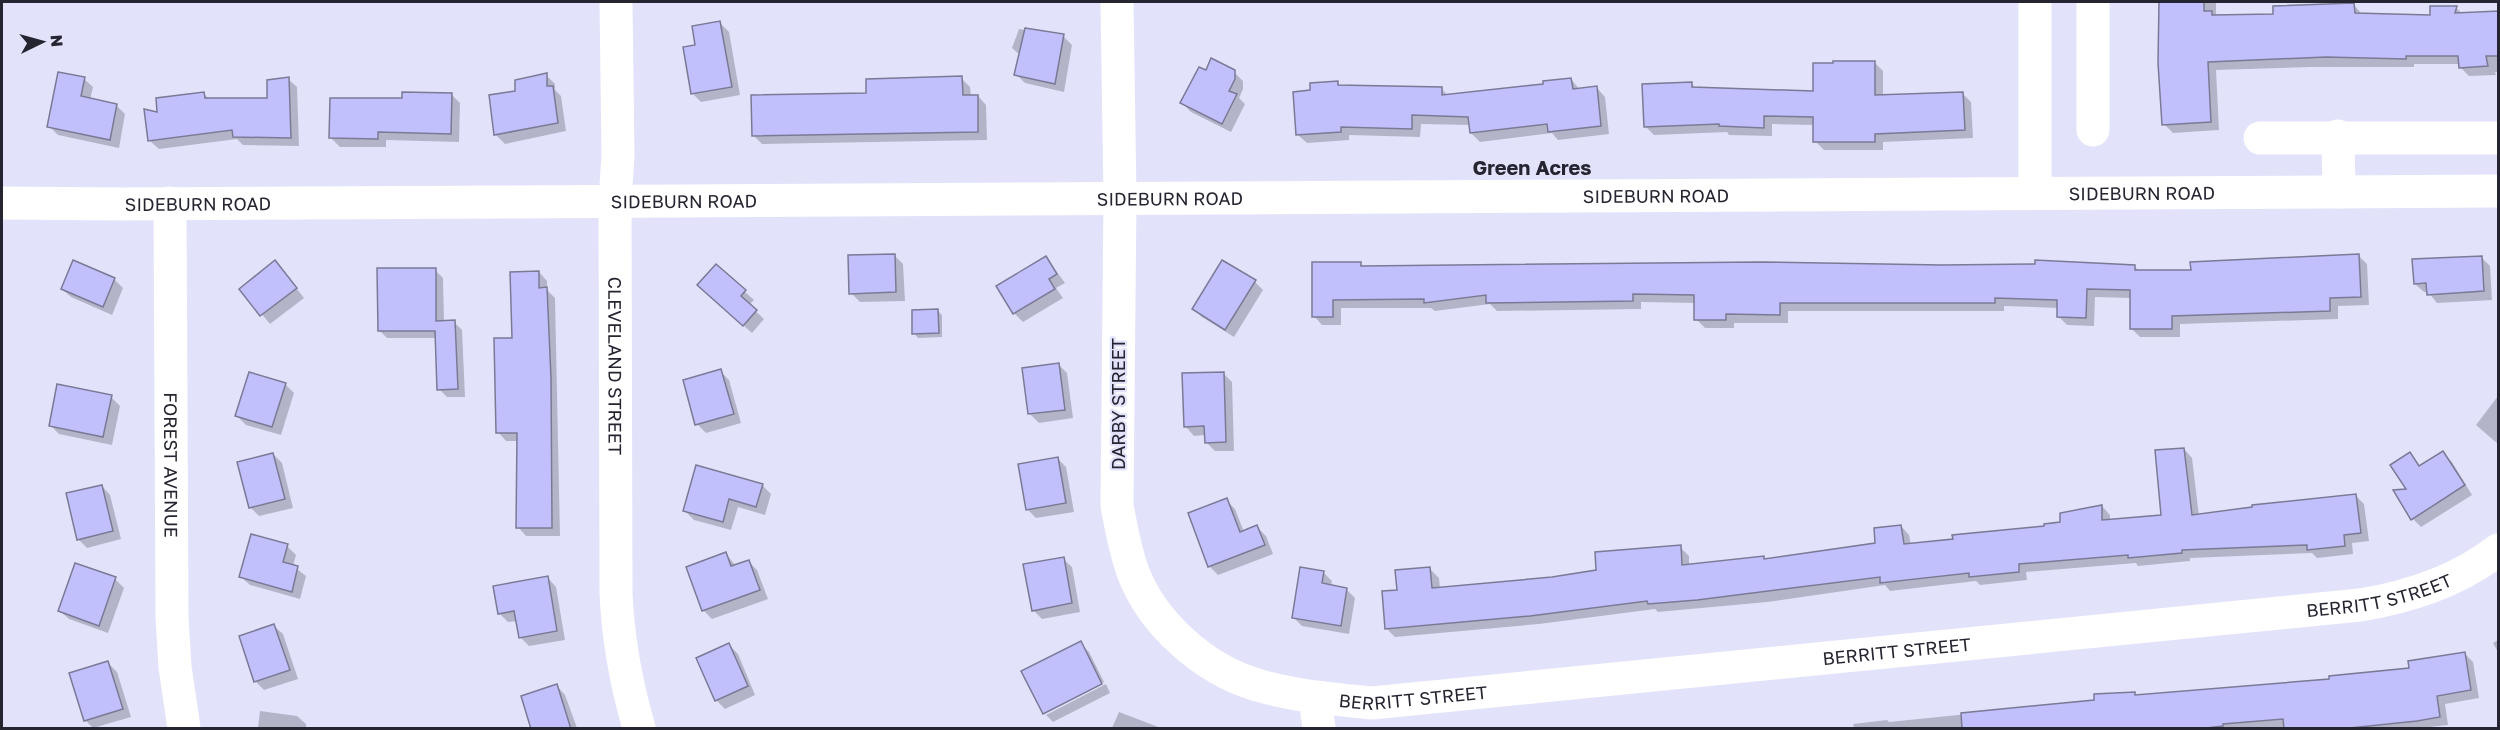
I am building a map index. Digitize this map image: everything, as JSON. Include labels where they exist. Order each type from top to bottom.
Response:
[{"type":"street","name":"CLEVELAND STREET","points":[[616,2],[618,156],[615,200],[616,593],[618,632],[624,673],[639,729]]},
{"type":"street","name":"DARBY STREET","points":[[1117,2],[1119,198],[1117,505],[1122,538],[1134,574],[1144,594],[1162,620],[1183,641],[1206,660],[1317,713]]},
{"type":"street","points":[[2035,2],[2035,194]]},
{"type":"street","points":[[2093,2],[2093,130]]},
{"type":"street","points":[[2260,138],[2338,136],[2499,138]]},
{"type":"street","points":[[2338,136],[2339,192]]},
{"type":"street","name":"SIDEBURN ROAD","points":[[2,203],[2499,191]]},
{"type":"street","name":"FOREST AVENUE","points":[[170,203],[172,617],[184,729]]},
{"type":"street","name":"BERRITT STREET","points":[[1317,713],[1372,703],[2360,605],[2426,590],[2453,579],[2499,550]]},
{"type":"building","points":[[2159,2],[2204,2],[2204,11],[2212,11],[2212,15],[2273,14],[2273,6],[2354,3],[2355,13],[2430,15],[2430,6],[2457,6],[2455,13],[2499,11],[2499,56],[2486,56],[2488,66],[2459,68],[2458,56],[2406,56],[2406,59],[2326,57],[2208,62],[2211,122],[2162,125],[2158,63]]},
{"type":"building","points":[[720,21],[732,87],[691,94],[683,47],[695,45],[692,26]]},
{"type":"building","points":[[1025,28],[1064,34],[1055,84],[1014,75]]},
{"type":"building","points":[[1211,58],[1235,70],[1235,79],[1229,91],[1237,94],[1222,124],[1180,103],[1199,67],[1206,70]]},
{"type":"building","points":[[1833,61],[1875,61],[1875,95],[1963,92],[1965,130],[1875,134],[1875,142],[1813,142],[1813,117],[1764,116],[1764,128],[1719,126],[1719,124],[1644,127],[1642,84],[1692,82],[1692,87],[1813,91],[1813,63],[1833,63]]},
{"type":"building","points":[[58,72],[85,77],[81,96],[117,104],[110,140],[47,127]]},
{"type":"building","points":[[547,73],[547,86],[553,86],[558,123],[494,135],[489,95],[515,91],[515,80]]},
{"type":"building","points":[[962,76],[963,95],[978,95],[978,132],[752,136],[751,95],[866,93],[866,79]]},
{"type":"building","points":[[289,77],[291,138],[233,137],[232,130],[148,141],[144,109],[157,112],[156,98],[204,92],[205,98],[267,98],[267,80]]},
{"type":"building","points":[[1571,78],[1573,89],[1597,86],[1601,126],[1548,132],[1547,124],[1470,133],[1468,117],[1412,115],[1412,129],[1341,127],[1341,132],[1296,135],[1293,92],[1310,90],[1310,83],[1338,81],[1338,85],[1442,87],[1442,95],[1543,84],[1543,81]]},
{"type":"building","points":[[402,92],[452,93],[451,134],[378,132],[378,139],[329,138],[330,98],[402,98]]},
{"type":"building","points":[[895,254],[896,292],[849,294],[848,255]]},
{"type":"building","points":[[2359,254],[2361,297],[2330,298],[2330,311],[2172,316],[2172,329],[2130,329],[2130,290],[2087,289],[2086,318],[2057,317],[2057,300],[1995,298],[1995,303],[1780,303],[1780,315],[1726,314],[1726,320],[1694,320],[1694,295],[1633,294],[1633,301],[1486,303],[1486,295],[1424,303],[1424,299],[1333,300],[1333,317],[1312,317],[1312,262],[1361,262],[1361,266],[1761,262],[1942,265],[2035,264],[2035,260],[2135,265],[2135,270],[2191,270],[2190,262]]},
{"type":"building","points":[[1046,256],[1057,274],[1049,279],[1055,289],[1013,314],[996,286]]},
{"type":"building","points":[[2482,256],[2484,291],[2427,295],[2426,283],[2414,284],[2412,259]]},
{"type":"building","points":[[73,260],[115,278],[103,307],[61,289]]},
{"type":"building","points":[[275,260],[297,288],[260,316],[239,289]]},
{"type":"building","points":[[1222,260],[1256,280],[1225,330],[1192,309]]},
{"type":"building","points":[[716,264],[746,290],[741,296],[757,310],[743,326],[697,285]]},
{"type":"building","points":[[377,268],[436,268],[436,321],[455,320],[458,389],[437,390],[435,331],[378,331]]},
{"type":"building","points":[[539,271],[539,288],[547,287],[551,378],[552,528],[516,528],[517,433],[496,433],[494,338],[512,338],[510,272]]},
{"type":"building","points":[[938,309],[939,333],[912,334],[912,310]]},
{"type":"building","points":[[1059,363],[1065,410],[1028,414],[1022,368]]},
{"type":"building","points":[[721,369],[734,414],[695,425],[683,380]]},
{"type":"building","points":[[249,372],[286,383],[272,427],[235,416]]},
{"type":"building","points":[[1224,372],[1226,442],[1205,443],[1204,426],[1184,427],[1182,373]]},
{"type":"building","points":[[57,384],[112,395],[103,437],[49,426]]},
{"type":"building","points":[[2184,448],[2192,515],[2252,507],[2252,505],[2356,494],[2361,533],[2344,535],[2345,546],[2307,550],[2307,545],[2182,550],[2182,553],[2128,558],[2128,555],[2019,564],[2019,572],[1969,577],[1969,573],[1880,583],[1880,577],[1697,600],[1648,604],[1647,601],[1530,616],[1385,629],[1382,591],[1397,590],[1395,570],[1430,567],[1432,588],[1552,577],[1596,570],[1595,552],[1681,545],[1682,565],[1764,556],[1764,559],[1875,543],[1874,528],[1901,525],[1904,544],[1953,539],[1952,535],[2044,526],[2044,524],[2060,522],[2060,513],[2102,505],[2102,520],[2161,515],[2155,450]]},
{"type":"building","points":[[2443,451],[2465,485],[2411,520],[2393,490],[2406,489],[2390,465],[2410,452],[2419,466]]},
{"type":"building","points":[[273,453],[285,499],[249,508],[237,462]]},
{"type":"building","points":[[1058,457],[1066,503],[1026,510],[1018,464]]},
{"type":"building","points":[[696,465],[763,484],[756,507],[729,499],[723,522],[683,511]]},
{"type":"building","points":[[102,485],[113,531],[77,540],[66,493]]},
{"type":"building","points":[[1227,498],[1240,532],[1257,525],[1265,545],[1208,567],[1188,513]]},
{"type":"building","points":[[251,534],[288,544],[283,562],[298,566],[292,592],[239,577]]},
{"type":"building","points":[[726,552],[731,566],[749,560],[760,590],[702,611],[686,567]]},
{"type":"building","points":[[1064,557],[1072,603],[1032,611],[1023,564]]},
{"type":"building","points":[[75,563],[116,577],[99,626],[58,611]]},
{"type":"building","points":[[1300,567],[1324,571],[1322,583],[1347,588],[1341,626],[1292,618]]},
{"type":"building","points":[[548,576],[557,631],[519,638],[514,611],[498,614],[493,586]]},
{"type":"building","points":[[274,624],[290,670],[254,682],[239,636]]},
{"type":"building","points":[[1081,641],[1102,684],[1043,714],[1021,671]]},
{"type":"building","points":[[729,643],[748,686],[715,701],[696,658]]},
{"type":"building","points":[[2465,652],[2471,690],[2437,696],[2440,717],[2417,721],[2340,729],[2284,729],[2283,719],[2223,724],[2223,726],[2198,729],[1962,729],[1961,713],[2094,700],[2094,694],[2135,692],[2135,695],[2329,679],[2329,676],[2409,668],[2408,661]]},
{"type":"building","points":[[108,661],[123,709],[84,721],[69,673]]},
{"type":"building","points":[[557,684],[571,729],[531,729],[521,696]]},
{"type":"district","name":"Green Acres","points":[[1532,167]]}]
